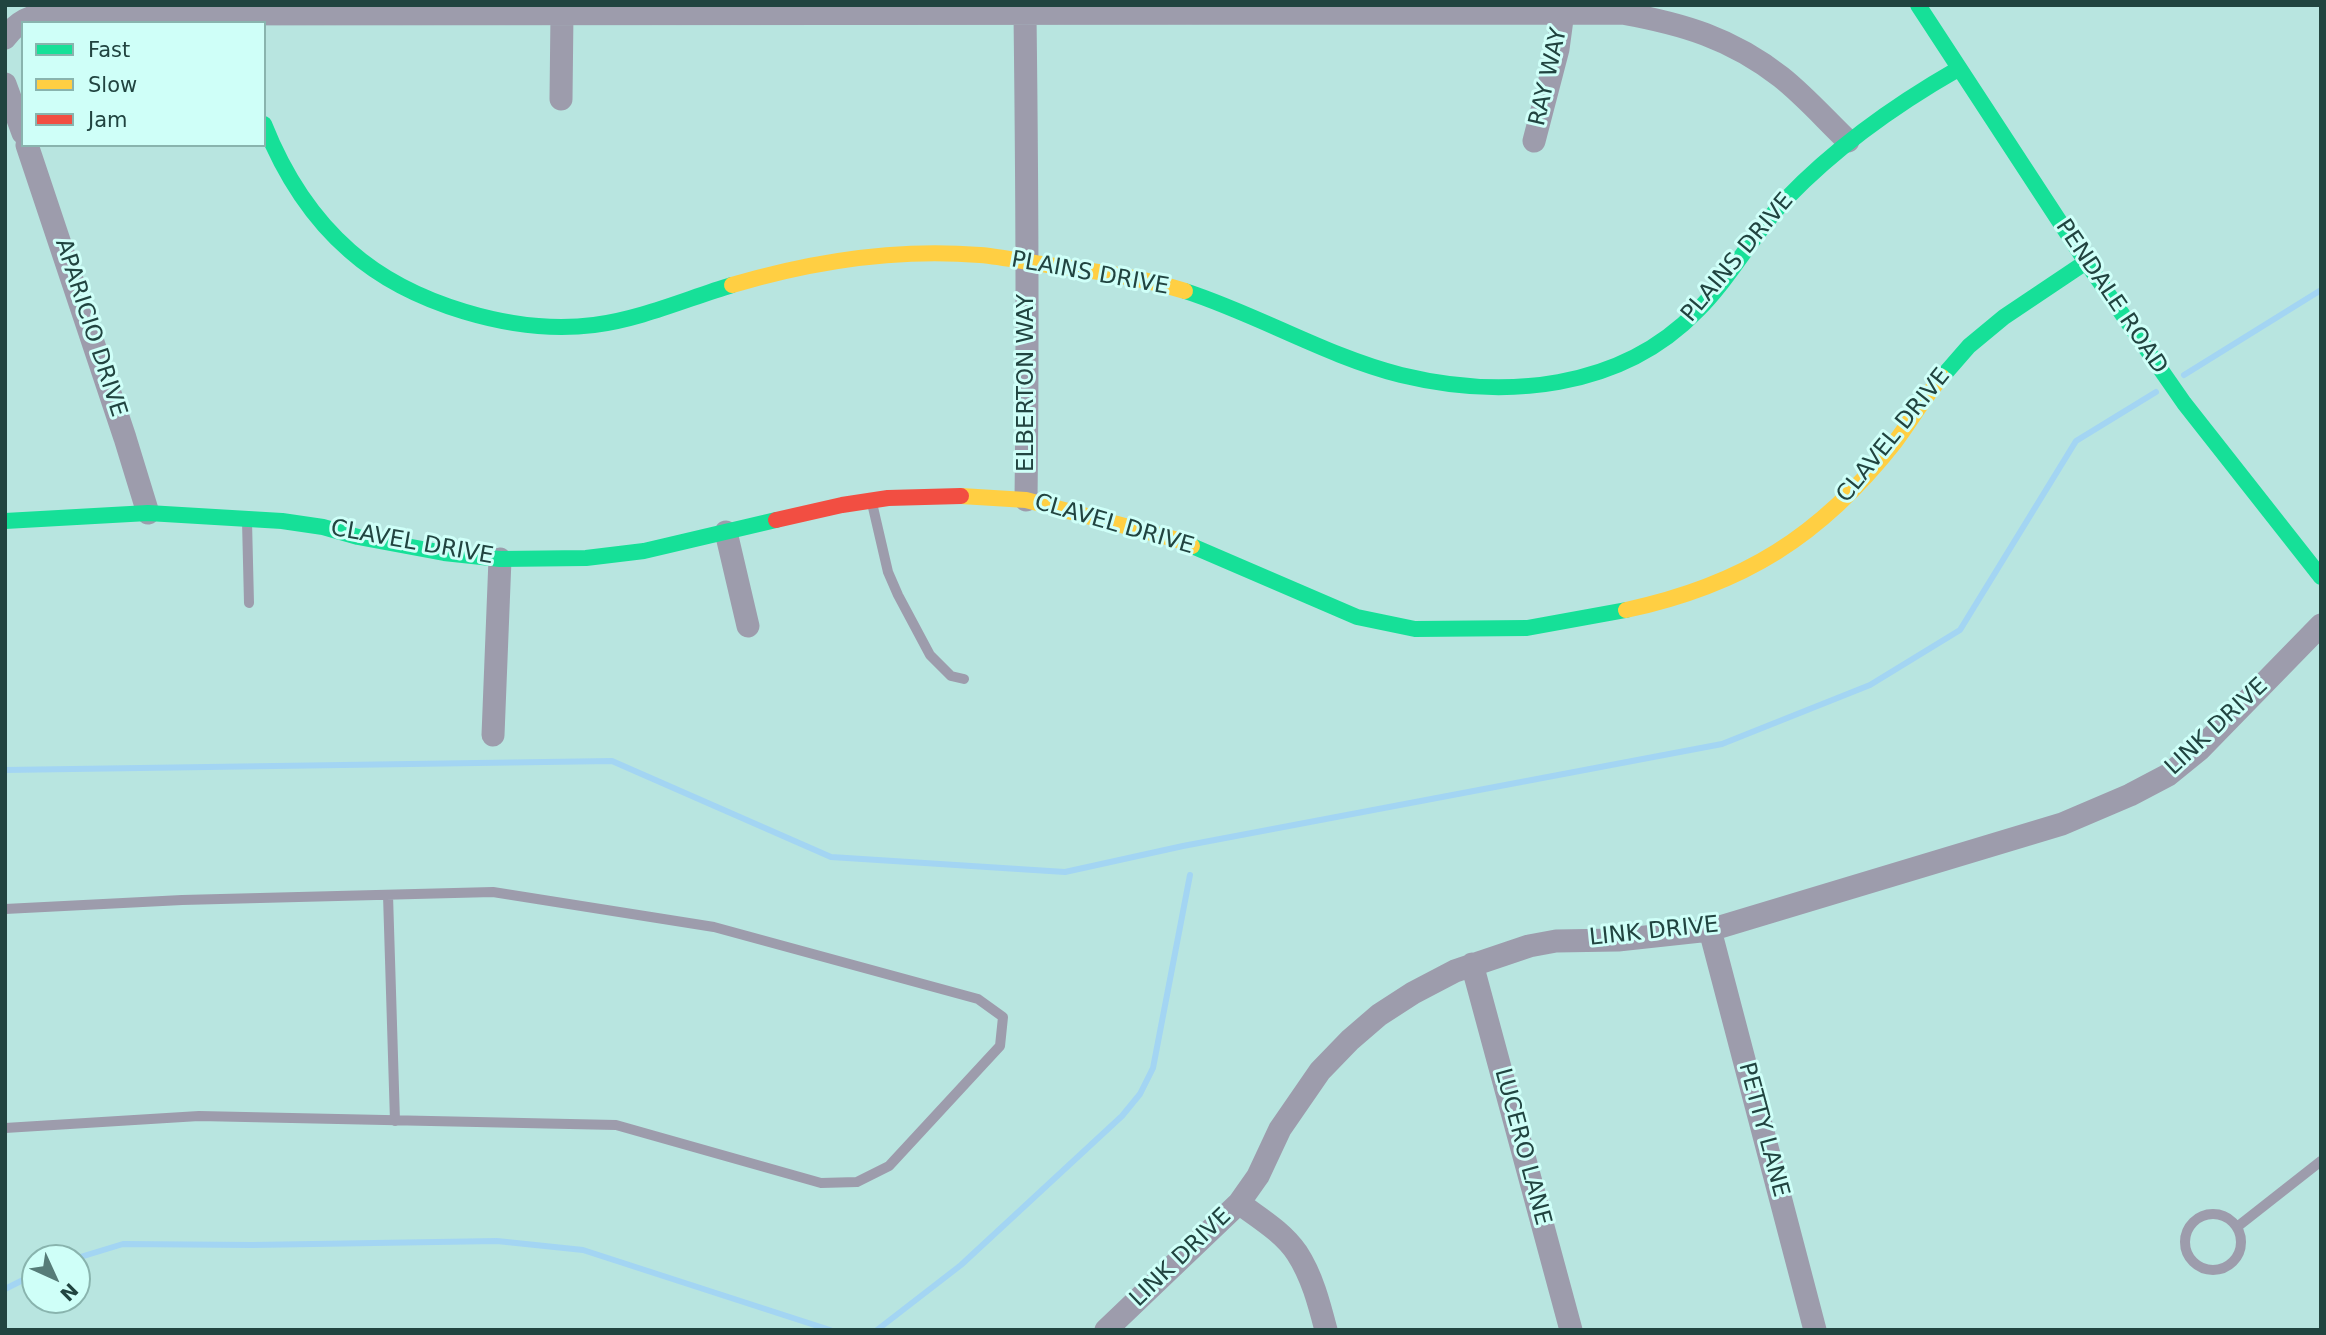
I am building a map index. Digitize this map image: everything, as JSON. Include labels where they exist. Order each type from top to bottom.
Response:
[{"type":"street","name":"PENDALE ROAD","points":[[1918,5],[2086,262],[2184,403],[2321,577]]},
{"type":"street","points":[[5,38],[24,18],[39,15],[176,13],[244,19],[562,13],[1594,11],[1635,15],[1689,27],[1723,41],[1757,60],[1783,79],[1847,141]]},
{"type":"street","name":"RAY WAY","points":[[1534,141],[1558,49],[1563,12]]},
{"type":"street","points":[[561,99],[562,13]]},
{"type":"street","name":"ELBERTON WAY","points":[[1025,14],[1028,299],[1026,500]]},
{"type":"street","name":"PLAINS DRIVE","points":[[266,130],[272,146],[302,195],[331,233],[364,264],[396,283],[455,310],[486,318],[560,327],[607,323],[784,271],[850,259],[937,253],[987,256],[1109,273],[1165,285],[1257,318],[1342,356],[1394,373],[1435,382],[1505,387],[1542,386],[1581,379],[1613,369],[1652,350],[1695,314],[1712,295],[1753,237],[1786,199],[1847,141],[1892,108],[1958,69]]},
{"type":"street","points":[[5,84],[21,127]]},
{"type":"street","name":"APARICIO DRIVE","points":[[28,147],[148,513]]},
{"type":"street","name":"CLAVEL DRIVE","points":[[5,521],[148,513],[282,521],[444,553],[500,559],[586,558],[644,551],[871,500],[936,496],[1026,500],[1178,540],[1357,617],[1415,629],[1527,628],[1595,617],[1664,601],[1707,588],[1778,553],[1819,523],[1849,495],[1895,442],[1938,381],[1969,346],[2004,317],[2086,262]]},
{"type":"street","points":[[726,532],[748,626]]},
{"type":"street","points":[[493,735],[500,559]]},
{"type":"street","name":"LINK DRIVE","points":[[1106,1330],[1239,1203],[1258,1175],[1280,1129],[1320,1072],[1350,1040],[1379,1015],[1413,993],[1472,964],[1530,946],[1556,941],[1618,940],[1710,930],[2062,824],[2130,795],[2168,775],[2200,749],[2321,625]]},
{"type":"street","name":"PETTY LANE","points":[[1710,930],[1815,1330]]},
{"type":"street","name":"LUCERO LANE","points":[[1472,964],[1571,1330]]},
{"type":"street","points":[[1239,1203],[1270,1226],[1296,1252],[1317,1296],[1326,1330]]},
{"type":"lane","points":[[871,500],[888,572],[898,595],[930,655],[951,676],[964,679]]},
{"type":"lane","points":[[247,519],[248,603]]},
{"type":"lane","points":[[5,909],[182,900],[493,892],[714,927],[978,999],[1003,1017],[1000,1046],[889,1166],[857,1182],[821,1183],[616,1125],[200,1116],[5,1128]]},
{"type":"lane","points":[[388,895],[395,1121]]},
{"type":"lane","points":[[2236,1227],[2321,1161]]},
{"type":"lane","points":[[2212,1214],[2230,1220],[2236,1227],[2240,1235],[2239,1252],[2228,1266],[2220,1269],[2202,1268],[2189,1255],[2186,1237],[2195,1221],[2203,1216],[2212,1214]]},
{"type":"waterway","points":[[2184,375],[2321,290]]},
{"type":"waterway","points":[[5,770],[612,761],[831,857],[1065,872],[1183,846],[1722,744],[1870,685],[1960,630],[2076,441],[2156,392]]},
{"type":"waterway","points":[[877,1330],[961,1265],[1122,1116],[1140,1094],[1153,1068],[1190,875]]},
{"type":"waterway","points":[[91,1254],[123,1244],[497,1241],[583,1250],[830,1330]]},
{"type":"waterway","points":[[5,1289],[21,1281]]},
{"type":"traffic: fast","points":[[1918,5],[2086,262],[2184,403],[2321,577]]},
{"type":"traffic: fast","points":[[1185,291],[1373,367],[1440,383],[1520,387],[1597,373],[1633,358],[1666,337],[1697,311],[1721,284],[1774,212],[1805,180],[1867,128],[1958,69]]},
{"type":"traffic: fast","points":[[266,128],[300,193],[323,224],[350,251],[374,270],[402,286],[464,312],[531,325],[594,325],[646,313],[732,285]]},
{"type":"traffic: fast","points":[[1942,377],[1969,346],[2004,317],[2086,262]]},
{"type":"traffic: fast","points":[[5,521],[148,513],[282,521],[444,553],[500,559],[586,558],[644,551],[776,520]]},
{"type":"traffic: fast","points":[[1192,546],[1357,617],[1415,629],[1527,628],[1626,610]]},
{"type":"traffic: slow","points":[[732,285],[793,269],[854,258],[948,253],[989,256],[1100,272],[1185,291]]},
{"type":"traffic: slow","points":[[1626,610],[1668,599],[1743,571],[1808,530],[1867,475],[1895,442],[1942,377]]},
{"type":"traffic: slow","points":[[961,496],[1026,500],[1192,546]]},
{"type":"traffic: jam","points":[[776,520],[888,498],[961,496]]}]
